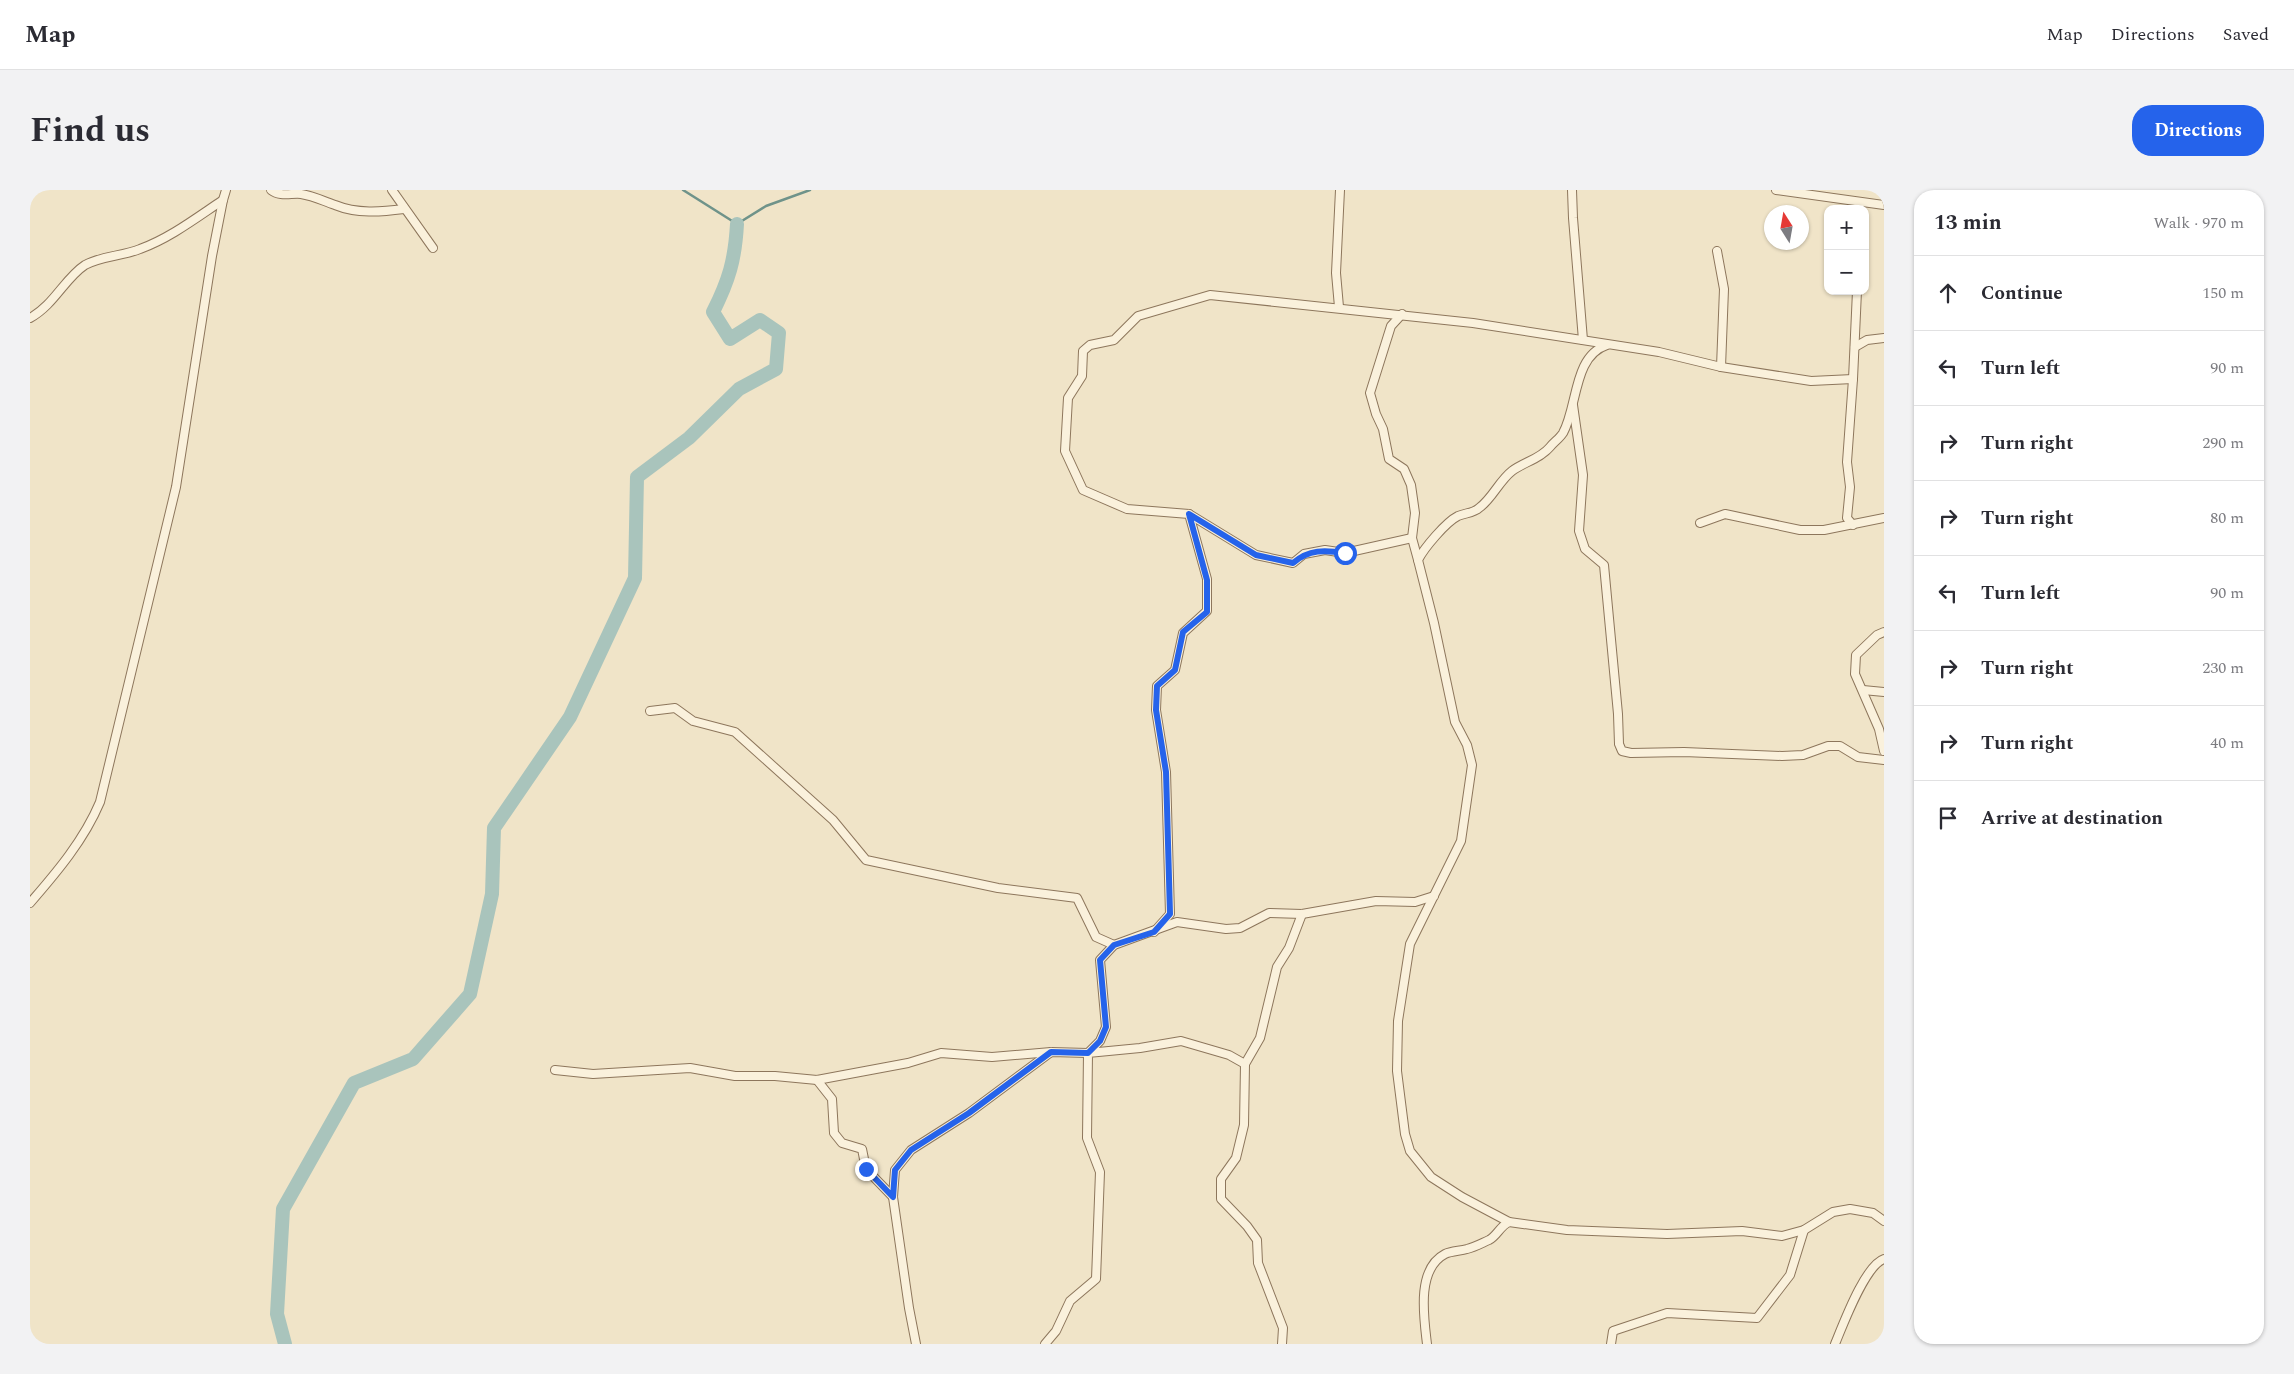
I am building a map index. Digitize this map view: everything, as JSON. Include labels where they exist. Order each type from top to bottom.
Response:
[{"type":"street","points":[[30,903],[70,854],[89,825],[100,802],[176,487],[222,200],[226,190]]},
{"type":"street","points":[[271,190],[280,194],[301,194],[318,198],[335,206],[367,212],[404,209]]},
{"type":"street","points":[[392,190],[433,248]]},
{"type":"street","points":[[1339,308],[1336,273],[1340,190]]},
{"type":"street","points":[[1572,190],[1583,340]]},
{"type":"street","points":[[1776,190],[1860,205]]},
{"type":"street","points":[[30,318],[44,309],[88,264],[126,254],[153,244],[172,234],[222,200]]},
{"type":"street","points":[[1869,205],[1884,205]]},
{"type":"street","points":[[1718,251],[1724,289],[1721,367]]},
{"type":"street","points":[[1412,538],[1345,553],[1325,550],[1304,554],[1293,563],[1256,555],[1189,514],[1126,509],[1084,490],[1064,451],[1068,398],[1082,376],[1083,350],[1090,345],[1114,340],[1138,316],[1210,294],[1402,314],[1583,340],[1659,352],[1721,367],[1810,381],[1853,379]]},
{"type":"street","points":[[1852,525],[1847,518],[1846,510],[1850,488],[1847,462],[1857,295]]},
{"type":"street","points":[[1402,314],[1391,326],[1370,393],[1383,429],[1389,459],[1404,469],[1411,485],[1415,513],[1412,538],[1434,623],[1454,722],[1468,745],[1472,765],[1461,842],[1410,944],[1398,1021],[1397,1071],[1404,1134],[1410,1151],[1431,1177],[1462,1197],[1509,1222],[1567,1230],[1667,1234],[1742,1231],[1782,1236],[1804,1230],[1833,1212],[1850,1209],[1873,1213],[1884,1221]]},
{"type":"street","points":[[1855,347],[1867,340],[1884,338]]},
{"type":"street","points":[[1418,560],[1424,547],[1445,526],[1457,516],[1479,509],[1512,472],[1544,453],[1563,433],[1584,366],[1590,356],[1600,347],[1609,344]]},
{"type":"street","points":[[1572,404],[1583,475],[1579,531],[1585,548],[1604,565],[1618,714],[1619,744],[1622,750],[1631,753],[1684,752],[1782,756],[1803,755],[1828,746],[1840,746],[1858,756],[1884,760]]},
{"type":"street","points":[[1154,932],[1170,914],[1166,772],[1156,710],[1157,686],[1175,670],[1183,632],[1207,612],[1207,580],[1189,514]]},
{"type":"street","points":[[1700,523],[1725,514],[1800,530],[1824,530],[1884,518]]},
{"type":"street","points":[[1884,632],[1877,635],[1856,655],[1855,674],[1879,728],[1884,751]]},
{"type":"street","points":[[1863,690],[1884,692]]},
{"type":"street","points":[[650,711],[675,708],[693,721],[735,732],[832,820],[866,860],[998,888],[1077,898],[1096,937],[1114,945]]},
{"type":"street","points":[[1045,1344],[1056,1331],[1070,1301],[1096,1278],[1100,1172],[1087,1138],[1088,1053],[1100,1041],[1106,1027],[1100,960],[1114,945],[1154,932],[1177,922],[1226,929],[1240,928],[1269,913],[1302,914],[1376,901],[1415,902],[1434,896]]},
{"type":"street","points":[[1282,1344],[1283,1328],[1258,1263],[1257,1240],[1247,1226],[1221,1199],[1221,1179],[1236,1158],[1244,1125],[1244,1064],[1260,1038],[1277,967],[1289,948],[1302,914]]},
{"type":"street","points":[[555,1070],[593,1074],[690,1068],[735,1076],[775,1076],[817,1080],[908,1063],[941,1053],[992,1057],[1051,1052],[1088,1053],[1140,1048],[1181,1041],[1229,1055],[1244,1064]]},
{"type":"street","points":[[916,1344],[893,1197],[895,1170],[911,1150],[969,1113],[1051,1052]]},
{"type":"street","points":[[817,1080],[832,1099],[834,1133],[842,1143],[862,1149],[866,1169],[893,1197]]},
{"type":"street","points":[[1427,1344],[1425,1282],[1429,1271],[1444,1254],[1468,1249],[1492,1239],[1509,1222]]},
{"type":"street","points":[[1611,1344],[1613,1331],[1667,1313],[1757,1318],[1790,1275],[1804,1230]]},
{"type":"street","points":[[1835,1344],[1849,1308],[1872,1267],[1884,1259]]},
{"type":"waterway","points":[[683,190],[737,224],[766,206],[810,190]]},
{"type":"waterway","points":[[285,1344],[277,1314],[283,1209],[354,1083],[413,1059],[470,994],[492,894],[494,828],[570,717],[635,578],[637,477],[689,438],[739,389],[776,369],[779,333],[760,320],[730,339],[713,312],[730,270],[735,248],[737,224]]},
{"type":"route","points":[[866,1169],[893,1197],[895,1170],[911,1150],[969,1113],[1020,1077],[1051,1052],[1088,1053],[1100,1041],[1106,1027],[1100,960],[1114,945],[1154,932],[1170,914],[1166,772],[1156,710],[1157,686],[1175,670],[1183,632],[1207,612],[1207,580],[1189,514],[1256,555],[1293,563],[1304,554],[1325,550],[1345,553]]}]
